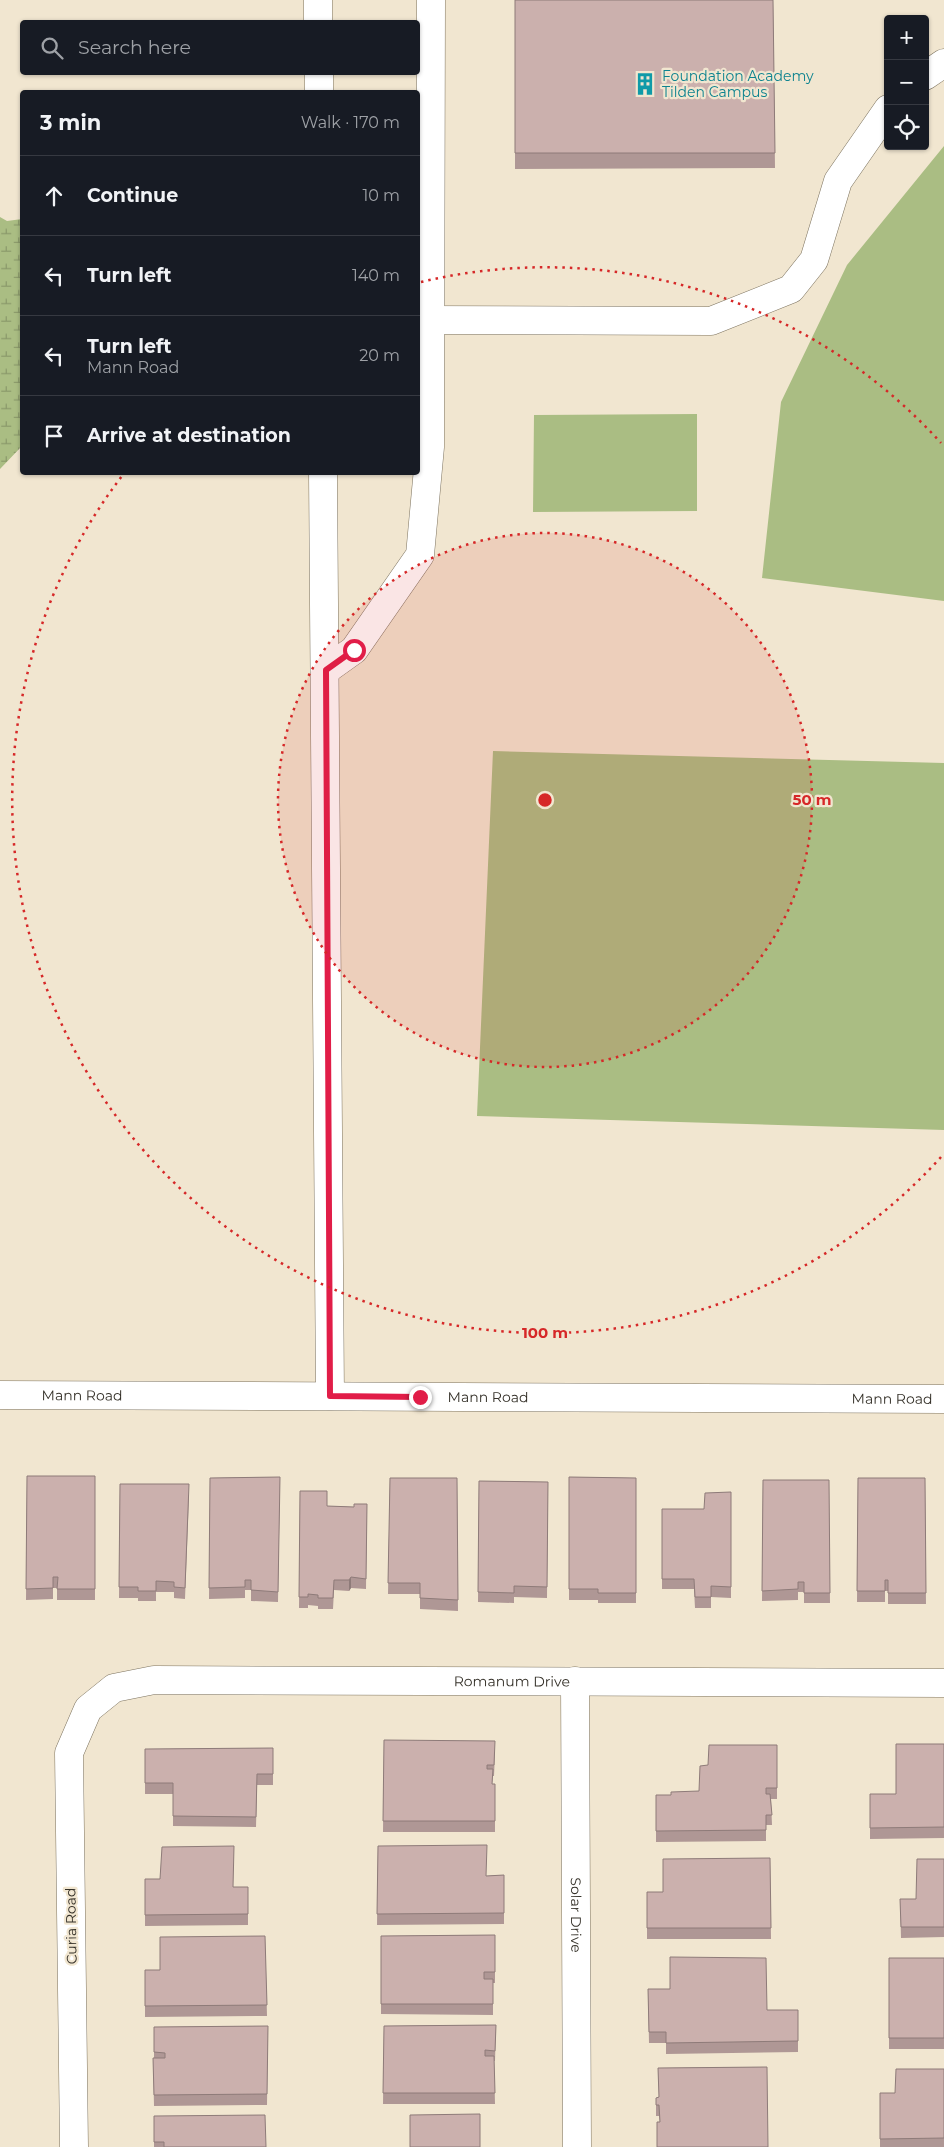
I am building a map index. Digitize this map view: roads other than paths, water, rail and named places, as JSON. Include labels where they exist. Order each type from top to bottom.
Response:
[{"type":"street","points":[[318,0],[318,20]]},
{"type":"street","points":[[326,670],[354,650],[420,555],[430,447],[424,320],[431,0]]},
{"type":"street","points":[[929,73],[944,63]]},
{"type":"street","points":[[318,75],[319,90]]},
{"type":"street","points":[[424,320],[711,321],[790,289],[814,260],[838,181],[884,115]]},
{"type":"street","points":[[324,475],[330,1396]]},
{"type":"street","name":"Mann Road","points":[[0,1395],[944,1399]]},
{"type":"street","name":"Romanum Drive","points":[[88,1709],[114,1688],[154,1680],[944,1683]]},
{"type":"street","name":"Solar Drive","points":[[575,1681],[577,2147]]},
{"type":"street","name":"Curia Road","points":[[74,2147],[69,1753],[88,1709]]},
{"type":"place","name":"Foundation Academy Tilden Campus","points":[[645,84]]}]
